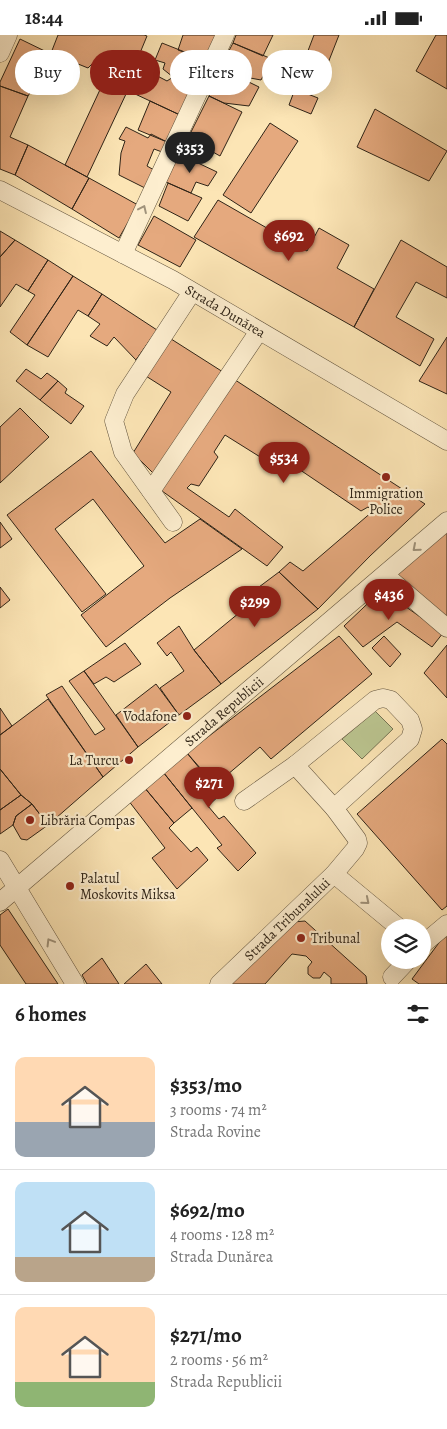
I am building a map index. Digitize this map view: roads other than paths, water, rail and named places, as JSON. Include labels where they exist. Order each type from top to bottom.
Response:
[{"type":"street","points":[[0,53],[8,35]]},
{"type":"street","points":[[123,254],[225,35]]},
{"type":"street","name":"Strada Dunărea","points":[[0,190],[192,292],[447,441]]},
{"type":"street","points":[[173,523],[123,452],[114,421],[125,395],[192,292]]},
{"type":"street","points":[[151,491],[259,331]]},
{"type":"street","name":"Strada Republicii","points":[[0,902],[447,521]]},
{"type":"street","points":[[385,575],[447,628]]},
{"type":"street","points":[[244,801],[294,765],[375,700],[383,698],[391,700],[410,720],[413,729],[410,739],[334,808],[294,765]]},
{"type":"street","name":"Strada Tribunalului","points":[[219,984],[334,874],[355,849],[358,843],[357,839],[334,808]]},
{"type":"street","points":[[0,860],[75,984]]},
{"type":"street","points":[[334,874],[388,919]]},
{"type":"street","points":[[431,937],[447,924]]},
{"type":"street","points":[[392,977],[400,969]]},
{"type":"place","name":"Immigration Police","points":[[386,477]]},
{"type":"place","name":"Vodafone","points":[[187,716]]},
{"type":"place","name":"La Turcu","points":[[129,760]]},
{"type":"place","name":"Librăria Compas","points":[[30,820]]},
{"type":"place","name":"Palatul Moskovits Miksa","points":[[70,886]]},
{"type":"place","name":"Tribunal","points":[[301,938]]}]
